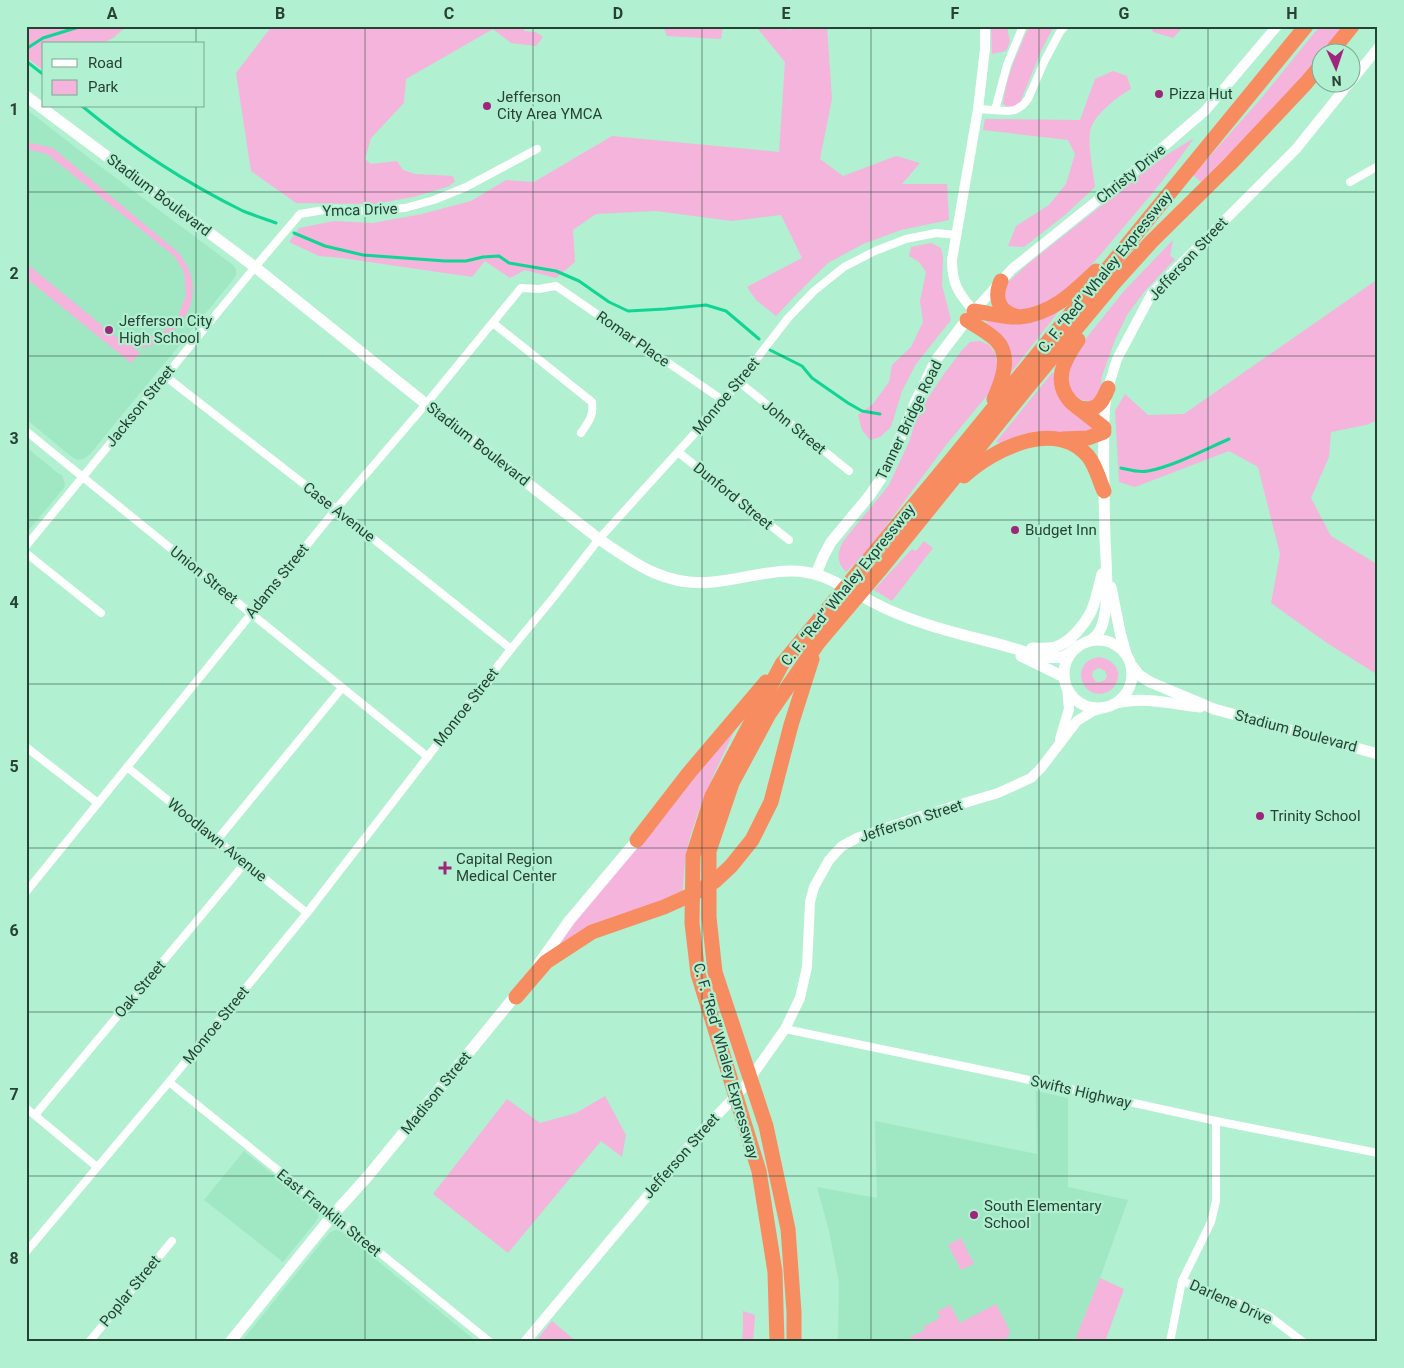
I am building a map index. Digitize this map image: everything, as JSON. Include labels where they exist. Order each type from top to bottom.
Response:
[{"type":"highway","name":"C. F. “Red” Whaley Expressway","points":[[874,566],[985,418],[1306,26]]},
{"type":"highway","points":[[1339,42],[1352,26]]},
{"type":"highway","name":"C. F. “Red” Whaley Expressway","points":[[777,1342],[775,1272],[759,1171],[698,974],[692,923],[693,856],[712,796],[782,664],[829,619],[874,566],[933,504],[1114,283],[1151,242],[1230,164],[1312,76]]},
{"type":"highway","points":[[970,315],[1019,317],[1052,308],[1074,292],[1137,233]]},
{"type":"highway","points":[[1001,281],[997,290],[999,304],[1003,310],[1019,317]]},
{"type":"highway","points":[[933,504],[972,468],[998,452],[1034,440],[1088,438],[1104,430],[1067,398],[1062,388],[1061,378],[1062,366],[1068,354],[1090,323],[1114,283]]},
{"type":"highway","points":[[970,315],[996,340],[1004,354],[1004,375],[985,418]]},
{"type":"highway","points":[[1077,406],[1084,409],[1098,406],[1104,399],[1108,388]]},
{"type":"highway","points":[[1060,439],[1076,446],[1089,458],[1094,465],[1104,491]]},
{"type":"highway","name":"C. F. “Red” Whaley Expressway","points":[[794,1342],[794,1312],[788,1229],[768,1136],[716,972],[709,917],[709,851],[732,783],[768,714],[818,643],[829,619]]},
{"type":"highway","points":[[516,997],[546,962],[592,932],[664,907],[693,894],[715,881],[731,866],[752,840],[771,802],[791,725],[818,643]]},
{"type":"highway","points":[[637,840],[688,774],[782,664]]},
{"type":"main road","name":"Stadium Boulevard","points":[[26,96],[42,108]]},
{"type":"main road","name":"Stadium Boulevard","points":[[42,108],[255,267],[599,539],[654,574],[690,582],[712,582],[769,572],[791,571],[816,574],[838,582],[874,603],[919,622],[990,642]]},
{"type":"main road","name":"Tanner Bridge Road","points":[[816,574],[832,542],[882,477],[936,360],[970,315]]},
{"type":"main road","name":"Jefferson Street","points":[[1104,430],[1106,563]]},
{"type":"main road","points":[[990,642],[1047,657],[1062,657],[1095,638],[1104,620],[1106,607],[1106,563]]},
{"type":"main road","points":[[1009,647],[1045,648],[1066,642],[1091,611],[1106,563]]},
{"type":"main road","points":[[1106,563],[1120,632],[1133,677],[1130,688],[1124,697],[1110,706]]},
{"type":"main road","points":[[1098,640],[1109,642],[1119,647],[1139,675],[1150,682],[1214,709],[1145,700],[1130,700],[1110,706],[1093,708],[1082,704],[1073,697],[1066,683],[1065,666],[1070,656],[1082,645],[1098,640]]},
{"type":"main road","points":[[990,642],[1040,664],[1066,683]]},
{"type":"main road","name":"Stadium Boulevard","points":[[1214,709],[1378,754]]},
{"type":"main road","name":"Madison Street","points":[[230,1342],[332,1216],[368,1176],[516,997],[568,921],[637,840]]},
{"type":"street","points":[[970,315],[954,283],[952,260],[978,109],[985,26]]},
{"type":"street","points":[[995,110],[1007,66],[1023,26]]},
{"type":"street","points":[[978,109],[1015,110],[1023,105],[1045,60],[1065,26]]},
{"type":"street","name":"Christy Drive","points":[[970,315],[1012,269],[1150,160],[1205,111],[1277,26]]},
{"type":"street","name":"Jefferson Street","points":[[1362,68],[1378,48]]},
{"type":"street","name":"Jefferson Street","points":[[1104,430],[1108,388],[1117,358],[1152,293],[1296,149],[1342,92]]},
{"type":"street","name":"Ymca Drive","points":[[255,267],[300,214],[330,209],[364,211],[405,208],[434,200],[466,187],[538,149]]},
{"type":"street","points":[[1350,182],[1378,166]]},
{"type":"street","name":"Monroe Street","points":[[28,1247],[98,1167],[307,913],[511,649],[599,539],[724,401],[788,318],[814,291],[844,268],[875,251],[906,239],[936,233],[957,235]]},
{"type":"street","name":"Jackson Street","points":[[26,546],[255,267]]},
{"type":"street","name":"Romar Place","points":[[539,289],[556,286],[724,401]]},
{"type":"street","name":"Adams Street","points":[[26,892],[336,509],[426,404],[521,288],[539,289]]},
{"type":"street","points":[[493,323],[592,402],[593,411],[581,434]]},
{"type":"street","name":"Case Avenue","points":[[165,376],[336,509],[511,649]]},
{"type":"street","name":"John Street","points":[[739,382],[849,471]]},
{"type":"street","name":"Union Street","points":[[26,431],[428,757]]},
{"type":"street","name":"Dunford Street","points":[[678,452],[789,540]]},
{"type":"street","points":[[26,553],[101,613]]},
{"type":"street","points":[[1057,747],[1069,709],[1066,683]]},
{"type":"street","points":[[217,840],[342,688]]},
{"type":"street","name":"Jefferson Street","points":[[525,1342],[711,1120],[744,1087],[785,1029],[800,998],[807,967],[810,902],[814,887],[829,860],[842,846],[857,838],[998,793],[1030,778],[1041,768],[1077,721],[1093,711],[1110,706]]},
{"type":"street","points":[[26,747],[98,803]]},
{"type":"street","name":"Woodlawn Avenue","points":[[127,767],[307,913]]},
{"type":"street","name":"Oak Street","points":[[35,1115],[245,863]]},
{"type":"street","name":"Swifts Highway","points":[[785,1029],[1216,1121],[1378,1153]]},
{"type":"street","name":"East Franklin Street","points":[[169,1082],[332,1216],[490,1342]]},
{"type":"street","points":[[26,1108],[98,1167]]},
{"type":"street","points":[[1170,1342],[1182,1281],[1211,1222],[1216,1201],[1216,1121]]},
{"type":"street","name":"Poplar Street","points":[[89,1342],[172,1241]]},
{"type":"street","name":"Darlene Drive","points":[[1182,1281],[1269,1316],[1303,1342]]},
{"type":"shaded area","name":"Jefferson City High School","points":[[26,109],[236,269],[236,275],[232,281],[90,454],[78,460],[26,419]]},
{"type":"shaded area","points":[[26,447],[62,475],[65,484],[64,488],[26,533]]},
{"type":"shaded area","name":"South Elementary School","points":[[1036,1091],[1068,1098],[1068,1187],[1128,1200],[1100,1278],[1074,1342],[837,1342],[839,1283],[829,1231],[817,1187],[877,1198],[875,1121],[1037,1154]]},
{"type":"shaded area","points":[[244,1151],[316,1209],[319,1215],[283,1262],[204,1200]]},
{"type":"shaded area","points":[[341,1231],[477,1342],[241,1342],[330,1232]]},
{"type":"green space","points":[[26,26],[127,26],[105,42],[42,42],[42,69],[26,57]]},
{"type":"green space","points":[[272,26],[525,26],[524,31],[536,32],[543,37],[536,46],[511,43],[493,29],[406,79],[404,103],[371,138],[365,159],[371,164],[397,161],[403,170],[415,174],[453,176],[455,182],[447,187],[413,197],[374,204],[296,203],[251,171],[236,73]]},
{"type":"green space","points":[[663,26],[723,26],[721,39],[667,36]]},
{"type":"green space","points":[[758,26],[787,26],[788,30],[807,26],[827,26],[832,99],[820,159],[843,176],[896,156],[920,163],[902,184],[947,184],[949,220],[901,230],[863,244],[828,263],[776,316],[756,300],[747,287],[802,258],[781,215],[732,221],[656,211],[596,214],[573,230],[575,262],[556,278],[525,270],[510,278],[485,261],[472,277],[319,256],[289,242],[299,228],[334,221],[373,223],[422,214],[471,201],[506,180],[534,182],[612,136],[779,152],[785,62],[758,29]]},
{"type":"green space","points":[[991,26],[1007,26],[1010,42],[1006,51],[992,54]]},
{"type":"green space","points":[[1029,26],[1054,26],[1041,51],[1020,103],[1011,109],[1003,104],[1007,84]]},
{"type":"green space","points":[[1151,26],[1184,26],[1173,38],[1153,32]]},
{"type":"green space","points":[[1320,26],[1345,26],[1331,42],[1312,42],[1312,65],[1293,88],[1202,183],[1193,175],[1259,101]]},
{"type":"green space","points":[[1113,71],[1127,76],[1131,89],[1106,107],[1092,126],[1090,145],[1095,187],[1065,215],[1024,247],[1008,246],[1016,226],[1049,205],[1066,184],[1075,154],[1068,140],[983,130],[985,119],[1080,120],[1095,79]]},
{"type":"green space","points":[[1194,138],[1141,207],[1079,278],[1048,301],[1019,313],[1004,304],[1005,285],[1028,264],[1140,175]]},
{"type":"green space","points":[[26,142],[53,148],[179,253],[188,268],[193,286],[192,297],[189,309],[183,320],[167,338],[157,344],[134,348],[140,353],[131,363],[26,278],[26,263],[116,337],[140,340],[163,332],[178,316],[186,295],[184,272],[174,256],[47,154],[26,149]]},
{"type":"green space","points":[[1173,240],[1170,256],[1175,259],[1144,292],[1127,315],[1115,340],[1102,376],[1097,398],[1090,401],[1082,400],[1075,396],[1070,388],[1068,378],[1073,358],[1124,291]]},
{"type":"green space","points":[[931,243],[941,248],[943,258],[942,285],[951,320],[916,364],[902,391],[891,427],[880,437],[870,440],[862,430],[858,415],[873,404],[889,382],[892,365],[911,347],[923,322],[920,301],[926,272],[919,262],[909,256],[911,247]]},
{"type":"green space","points":[[1378,279],[1378,420],[1366,425],[1331,432],[1329,457],[1311,498],[1331,536],[1378,564],[1378,675],[1327,643],[1271,603],[1280,554],[1258,467],[1229,451],[1135,487],[1119,482],[1115,411],[1125,394],[1148,415],[1184,414]]},
{"type":"green space","points":[[1059,311],[1009,375],[985,317],[1048,314]]},
{"type":"green space","points":[[980,341],[989,345],[995,353],[997,363],[997,375],[989,393],[946,445],[866,553],[846,572],[839,561],[840,549],[844,540],[889,485],[909,442],[918,413],[944,374],[970,342]]},
{"type":"green space","points":[[1052,373],[1054,373],[1094,428],[1092,431],[1001,443],[996,442]]},
{"type":"green space","points":[[924,541],[933,548],[892,601],[874,590],[912,549],[916,551]]},
{"type":"green space","points":[[1099,657],[1108,660],[1117,668],[1117,681],[1113,688],[1098,694],[1091,692],[1085,687],[1081,673],[1083,666],[1089,660]],"holes":[[[1099,668],[1105,671],[1107,676],[1105,680],[1096,682],[1092,676],[1093,671]]]},
{"type":"green space","points":[[738,723],[697,816],[686,854],[682,895],[555,946]]},
{"type":"green space","points":[[605,1096],[626,1135],[622,1157],[601,1141],[508,1253],[433,1194],[507,1099],[540,1123],[576,1113]]},
{"type":"green space","points":[[961,1238],[974,1264],[961,1270],[948,1245]]},
{"type":"green space","points":[[1100,1278],[1124,1289],[1105,1342],[1074,1342]]},
{"type":"green space","points":[[996,1304],[1010,1331],[1008,1337],[1000,1342],[913,1342],[910,1337],[925,1330],[923,1327],[940,1318],[937,1312],[950,1305],[960,1323]]},
{"type":"green space","points":[[743,1311],[755,1315],[753,1342],[742,1342]]},
{"type":"green space","points":[[552,1321],[577,1342],[535,1342]]},
{"type":"waterway","points":[[26,49],[43,38],[82,26]]},
{"type":"waterway","points":[[26,61],[42,73]]},
{"type":"waterway","points":[[85,108],[119,135],[180,176],[243,211],[276,223]]},
{"type":"waterway","points":[[294,233],[325,246],[363,255],[445,261],[466,261],[499,256],[509,263],[556,271],[579,281],[609,302],[628,311],[706,305],[726,311],[759,339]]},
{"type":"waterway","points":[[770,350],[802,366],[812,378],[848,403],[862,411],[880,414]]},
{"type":"waterway","points":[[1121,468],[1141,472],[1157,469],[1178,462],[1229,439]]},
{"type":"place","name":"Pizza Hut","points":[[1159,94]]},
{"type":"place","name":"Jefferson City Area YMCA","points":[[487,106]]},
{"type":"place","name":"Jefferson City High School","points":[[109,330]]},
{"type":"place","name":"Budget Inn","points":[[1015,530]]},
{"type":"place","name":"Trinity School","points":[[1260,816]]},
{"type":"place","name":"Capital Region Medical Center","points":[[445,868]]},
{"type":"place","name":"South Elementary School","points":[[974,1215]]}]
